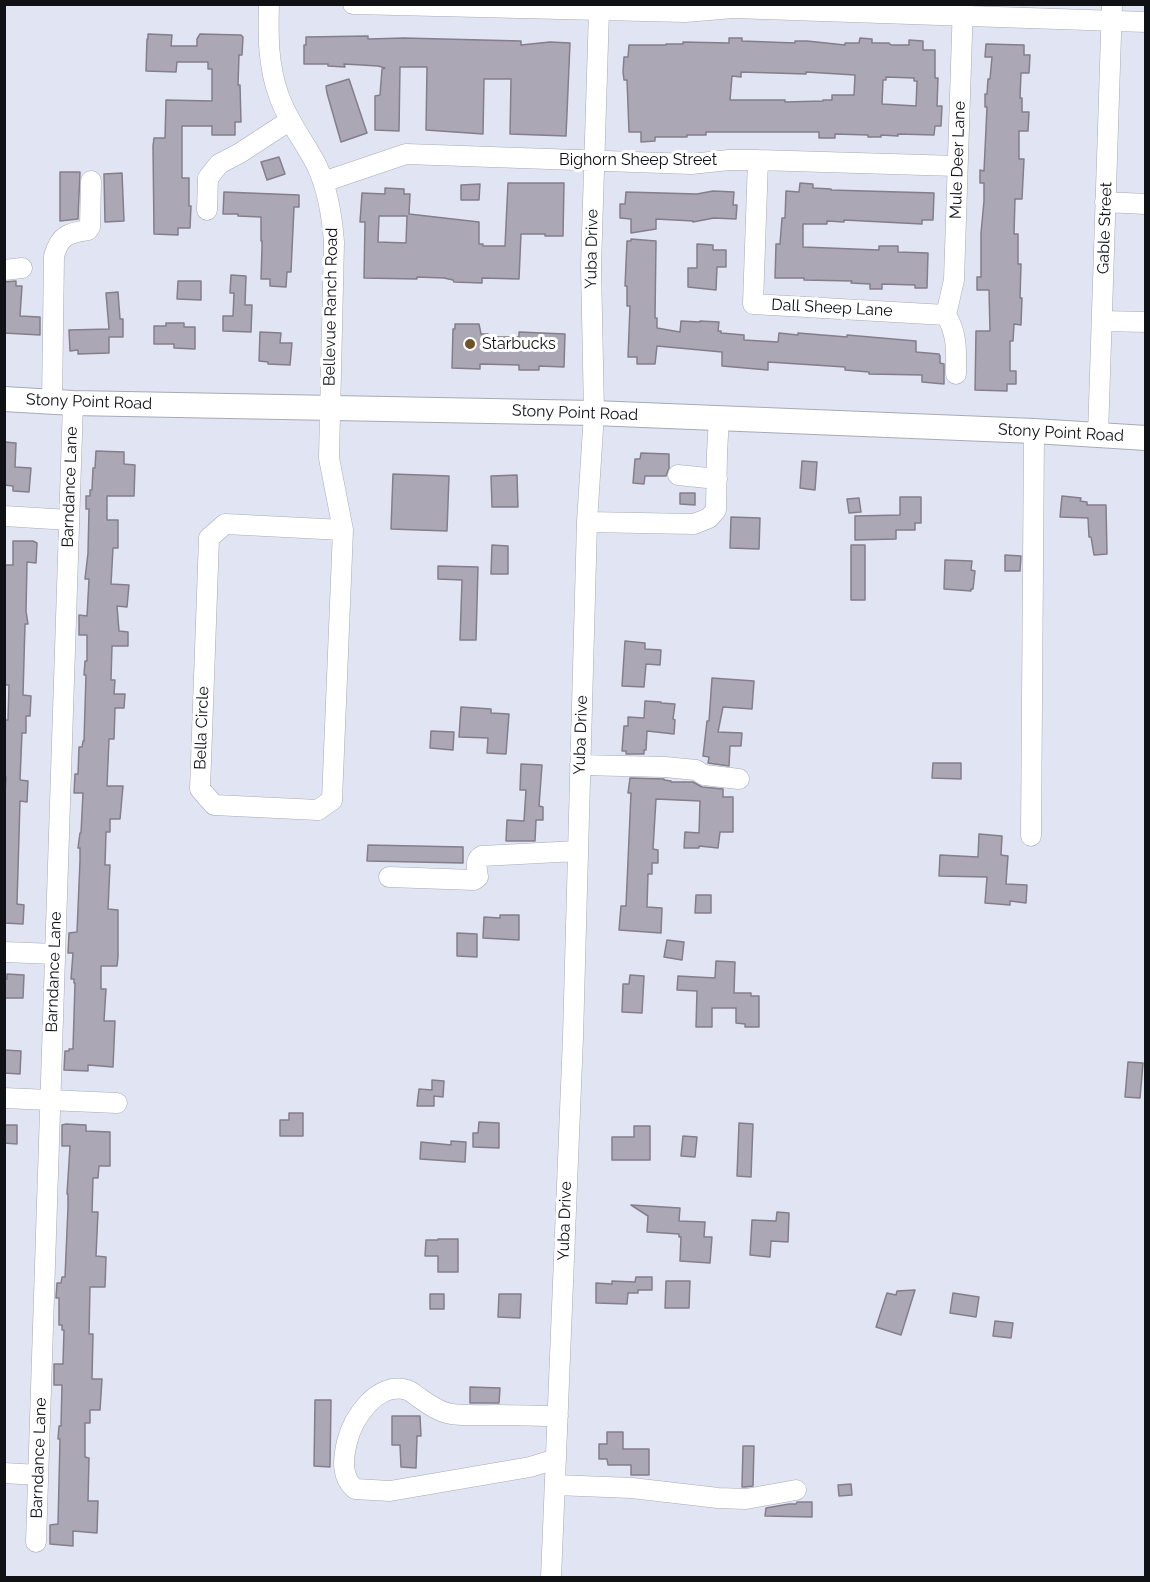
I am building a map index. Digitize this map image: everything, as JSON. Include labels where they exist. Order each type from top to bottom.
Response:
[{"type":"main road","name":"Stony Point Road","points":[[4,399],[594,413],[1034,431],[1146,438]]},
{"type":"street","name":"Bellevue Ranch Road","points":[[269,4],[269,50],[272,73],[279,97],[290,121],[316,165],[323,182],[333,223],[330,407]]},
{"type":"street","points":[[353,4],[599,11],[685,12],[734,8],[1112,13],[1146,22]]},
{"type":"street","name":"Mule Deer Lane","points":[[946,315],[954,280],[962,10]]},
{"type":"street","name":"Yuba Drive","points":[[551,1578],[573,1037],[587,522],[594,413],[591,266],[599,11]]},
{"type":"street","name":"Gable Street","points":[[1098,435],[1112,13]]},
{"type":"street","points":[[207,210],[208,178],[219,164],[290,121]]},
{"type":"street","name":"Bighorn Sheep Street","points":[[323,182],[406,154],[691,164],[758,160],[957,166]]},
{"type":"street","name":"Dall Sheep Lane","points":[[758,160],[753,304],[946,315]]},
{"type":"street","name":"Barndance Lane","points":[[36,1542],[69,520],[54,256],[61,239],[69,234],[88,230],[90,227],[91,181]]},
{"type":"street","points":[[1105,202],[1146,204]]},
{"type":"street","points":[[946,315],[953,326],[955,336],[956,374]]},
{"type":"street","points":[[1102,321],[1146,322]]},
{"type":"street","name":"Bella Circle","points":[[330,407],[329,458],[343,530],[332,800],[318,810],[214,804],[200,789],[209,538],[225,524],[343,530]]},
{"type":"street","points":[[587,522],[694,524],[710,518],[716,510],[719,418]]},
{"type":"street","points":[[1031,836],[1034,431]]},
{"type":"street","points":[[678,475],[717,479]]},
{"type":"street","points":[[4,516],[69,520]]},
{"type":"street","points":[[580,765],[685,769],[696,770],[704,775],[739,779]]},
{"type":"street","points":[[388,877],[474,880],[478,877],[477,861],[482,856],[578,851]]},
{"type":"street","points":[[4,952],[55,954]]},
{"type":"street","points":[[4,1098],[117,1103]]},
{"type":"street","points":[[556,1460],[530,1467],[390,1491],[355,1490],[348,1484],[343,1464],[349,1434],[367,1404],[381,1392],[396,1389],[407,1390],[447,1413],[468,1416],[558,1416]]},
{"type":"street","points":[[4,1473],[38,1475]]},
{"type":"street","points":[[555,1485],[632,1488],[746,1499],[796,1490]]},
{"type":"building","points":[[148,34],[172,35],[171,46],[197,46],[200,34],[241,35],[243,37],[242,55],[239,55],[238,85],[240,85],[241,122],[235,122],[235,135],[212,135],[212,126],[182,126],[182,178],[189,178],[189,206],[191,206],[190,228],[178,228],[178,235],[154,234],[154,138],[165,138],[166,100],[212,101],[212,69],[208,69],[208,62],[177,62],[176,72],[146,71]]},
{"type":"building","points":[[368,36],[368,39],[521,41],[521,45],[550,42],[570,43],[566,136],[510,134],[511,79],[484,79],[483,134],[426,130],[427,67],[400,67],[399,131],[375,130],[375,96],[380,95],[382,69],[385,68],[344,64],[345,67],[304,64],[306,37]]},
{"type":"building","points":[[729,38],[742,38],[742,41],[795,43],[795,41],[807,41],[845,45],[845,43],[859,43],[860,38],[872,39],[872,43],[891,45],[909,45],[909,40],[923,41],[923,50],[935,50],[935,78],[938,78],[937,106],[942,106],[941,126],[935,126],[934,135],[898,134],[898,136],[868,137],[868,135],[835,134],[835,138],[819,138],[819,132],[706,132],[706,135],[655,137],[655,141],[641,142],[641,132],[629,132],[627,80],[624,80],[623,72],[624,57],[628,57],[629,45],[666,45],[683,44],[683,42],[729,43]],"holes":[[[741,72],[855,75],[854,95],[832,95],[832,100],[823,101],[730,100],[732,76],[741,77]],[[886,77],[914,78],[914,81],[917,81],[916,106],[882,104],[883,80],[886,80]]]},
{"type":"building","points":[[986,44],[1024,45],[1024,55],[1030,55],[1029,73],[1021,73],[1022,112],[1029,112],[1028,131],[1019,131],[1019,159],[1024,159],[1022,199],[1015,199],[1014,234],[1018,234],[1018,264],[1021,264],[1021,325],[1014,324],[1013,341],[1010,341],[1010,371],[1016,371],[1016,384],[1007,384],[1007,391],[975,390],[976,331],[990,331],[989,290],[977,290],[977,277],[981,277],[984,201],[984,183],[980,183],[980,170],[984,171],[987,107],[985,107],[985,94],[987,94],[988,79],[990,79],[992,57],[985,57]]},
{"type":"building","points":[[349,79],[367,133],[341,142],[326,86]]},
{"type":"building","points":[[279,157],[285,174],[267,180],[261,162]]},
{"type":"building","points":[[60,172],[80,172],[78,219],[60,221]]},
{"type":"building","points":[[122,173],[124,221],[105,222],[104,174]]},
{"type":"building","points":[[508,183],[564,183],[563,236],[521,234],[519,279],[482,278],[482,283],[454,282],[444,278],[364,278],[365,222],[360,222],[362,193],[385,194],[385,188],[404,189],[404,194],[410,194],[409,214],[479,222],[479,244],[505,246]],"holes":[[[379,216],[407,216],[406,243],[378,242]]]},
{"type":"building","points":[[800,183],[813,184],[813,188],[831,190],[934,193],[933,220],[922,220],[922,224],[844,220],[844,222],[827,221],[827,224],[803,224],[803,247],[879,250],[879,246],[898,246],[898,252],[928,253],[927,288],[915,288],[915,285],[882,284],[882,289],[870,289],[870,284],[851,283],[852,281],[775,278],[776,244],[780,244],[782,218],[785,218],[786,191],[799,192]]},
{"type":"building","points":[[480,184],[479,200],[461,200],[461,185]]},
{"type":"building","points":[[713,191],[734,192],[733,205],[737,205],[736,219],[714,218],[693,222],[656,219],[656,229],[631,233],[631,219],[620,218],[620,204],[625,204],[626,192],[697,194]]},
{"type":"building","points":[[224,192],[299,195],[299,207],[294,207],[291,272],[287,272],[286,287],[270,286],[270,279],[261,279],[261,217],[223,214]]},
{"type":"building","points":[[631,239],[656,241],[655,318],[657,318],[657,328],[680,332],[681,321],[700,321],[719,322],[718,331],[744,335],[744,340],[778,342],[779,333],[798,335],[798,333],[916,341],[916,352],[939,354],[940,363],[944,364],[944,384],[922,382],[922,375],[869,374],[869,372],[845,370],[845,367],[768,362],[768,370],[722,366],[722,352],[657,346],[655,364],[637,364],[637,357],[628,357],[630,306],[627,306],[627,286],[625,286],[627,241]]},
{"type":"building","points":[[697,244],[713,245],[713,250],[726,250],[726,267],[717,267],[716,290],[688,287],[688,268],[697,268]]},
{"type":"building","points":[[231,275],[246,276],[245,305],[252,305],[251,332],[223,331],[223,316],[233,316],[234,293],[230,293]]},
{"type":"building","points":[[16,281],[16,286],[22,286],[20,316],[40,317],[40,335],[4,333],[4,282]]},
{"type":"building","points":[[178,281],[201,281],[201,300],[177,299]]},
{"type":"building","points":[[118,292],[120,319],[123,319],[123,337],[109,337],[109,353],[78,354],[78,350],[70,351],[69,330],[109,329],[106,293]]},
{"type":"building","points":[[166,323],[184,323],[184,327],[195,327],[195,349],[174,348],[174,344],[154,344],[154,326],[166,326]]},
{"type":"building","points":[[455,324],[479,324],[481,334],[488,334],[488,337],[519,337],[519,332],[565,334],[564,367],[539,366],[539,370],[519,370],[519,365],[480,364],[480,369],[452,368]]},
{"type":"building","points":[[260,332],[281,333],[280,343],[292,343],[290,365],[268,364],[268,362],[259,361]]},
{"type":"building","points":[[4,442],[16,443],[15,467],[31,468],[29,492],[13,491],[13,486],[4,485]]},
{"type":"building","points":[[96,451],[124,452],[124,464],[135,465],[134,496],[107,496],[107,520],[118,520],[118,548],[113,548],[111,584],[129,585],[127,607],[117,606],[119,631],[128,632],[128,646],[112,646],[111,680],[115,680],[114,694],[125,694],[124,708],[115,708],[114,739],[109,739],[107,786],[123,786],[120,819],[110,819],[110,832],[106,832],[105,865],[110,865],[108,909],[118,910],[118,957],[117,966],[101,966],[101,989],[106,989],[104,1021],[115,1021],[113,1067],[88,1065],[88,1071],[64,1070],[65,1051],[73,1049],[75,983],[74,979],[71,979],[73,953],[68,953],[69,933],[77,932],[80,861],[80,848],[78,848],[83,793],[74,793],[75,774],[78,774],[79,747],[82,747],[84,741],[86,675],[84,675],[85,661],[87,661],[87,635],[79,635],[79,615],[87,616],[89,579],[85,579],[89,509],[86,509],[86,496],[90,496],[90,490],[92,490]]},
{"type":"building","points":[[641,453],[669,454],[669,468],[666,476],[645,476],[644,484],[633,483],[635,459],[640,459]]},
{"type":"building","points":[[802,461],[817,462],[815,490],[800,488]]},
{"type":"building","points":[[393,474],[449,476],[447,531],[391,529]]},
{"type":"building","points":[[517,475],[518,507],[492,507],[491,476]]},
{"type":"building","points":[[680,493],[695,493],[695,505],[680,504]]},
{"type":"building","points":[[1062,496],[1081,498],[1080,501],[1087,502],[1087,505],[1106,505],[1107,554],[1094,555],[1091,537],[1089,537],[1088,518],[1060,517]]},
{"type":"building","points":[[900,497],[921,497],[921,523],[915,523],[915,530],[896,530],[896,539],[855,540],[855,516],[900,515]]},
{"type":"building","points":[[859,498],[861,512],[849,513],[847,499]]},
{"type":"building","points":[[731,517],[760,518],[759,549],[730,548]]},
{"type":"building","points":[[13,541],[37,543],[36,563],[27,562],[28,624],[25,624],[23,695],[31,696],[30,716],[26,716],[26,733],[22,733],[20,780],[28,781],[27,802],[20,801],[17,904],[24,905],[23,924],[4,923],[6,777],[4,777],[4,720],[8,720],[9,685],[4,685],[4,565],[13,565]]},
{"type":"building","points":[[492,545],[508,546],[508,574],[491,574]]},
{"type":"building","points":[[851,545],[865,545],[865,600],[851,600]]},
{"type":"building","points":[[1005,555],[1021,556],[1020,571],[1005,571]]},
{"type":"building","points":[[945,560],[972,561],[971,570],[975,571],[971,591],[944,589]]},
{"type":"building","points":[[438,566],[478,567],[476,640],[460,640],[462,580],[438,579]]},
{"type":"building","points":[[625,641],[645,643],[645,649],[661,650],[660,665],[646,664],[644,687],[622,686]]},
{"type":"building","points":[[712,678],[754,681],[752,709],[723,707],[718,732],[742,733],[741,746],[730,746],[729,766],[708,763],[709,757],[703,756],[707,721],[709,721]]},
{"type":"building","points":[[645,701],[675,704],[674,734],[647,731],[644,754],[626,754],[626,751],[622,751],[624,726],[628,726],[628,717],[644,718]]},
{"type":"building","points":[[461,707],[491,709],[491,713],[509,714],[506,754],[487,753],[488,738],[459,737]]},
{"type":"building","points":[[431,731],[454,732],[453,750],[430,748]]},
{"type":"building","points":[[933,763],[961,763],[961,779],[932,778]]},
{"type":"building","points":[[521,764],[542,765],[539,806],[543,807],[543,820],[536,820],[535,841],[506,841],[507,820],[524,821],[526,790],[520,790]]},
{"type":"building","points":[[630,778],[693,782],[702,787],[723,789],[723,797],[733,797],[733,832],[720,832],[718,848],[699,846],[699,848],[684,848],[685,832],[699,833],[700,801],[656,799],[653,849],[658,850],[658,863],[652,863],[652,874],[648,874],[647,907],[662,908],[661,933],[619,930],[621,906],[626,906]]},
{"type":"building","points":[[979,834],[1002,836],[1001,855],[1008,856],[1006,884],[1027,885],[1026,903],[1010,901],[1010,905],[985,903],[987,877],[939,876],[940,855],[978,857]]},
{"type":"building","points":[[368,845],[463,847],[463,863],[367,861]]},
{"type":"building","points":[[696,895],[711,895],[711,913],[695,913]]},
{"type":"building","points":[[500,915],[519,915],[519,940],[483,938],[484,917],[500,918]]},
{"type":"building","points":[[457,933],[477,934],[477,957],[457,956]]},
{"type":"building","points":[[667,940],[684,942],[682,960],[664,957]]},
{"type":"building","points":[[716,961],[735,962],[734,993],[751,993],[751,996],[759,996],[759,1027],[745,1027],[745,1024],[736,1023],[736,1008],[712,1008],[712,1027],[696,1027],[697,991],[677,990],[678,976],[715,978]]},
{"type":"building","points":[[7,974],[24,975],[23,998],[4,998],[4,979],[7,979]]},
{"type":"building","points":[[630,975],[644,976],[642,1013],[622,1012],[623,984],[629,984]]},
{"type":"building","points":[[4,1050],[21,1051],[20,1074],[4,1073]]},
{"type":"building","points":[[1128,1062],[1143,1063],[1140,1098],[1125,1097]]},
{"type":"building","points":[[432,1080],[444,1081],[443,1097],[434,1096],[434,1106],[417,1106],[419,1089],[432,1090]]},
{"type":"building","points":[[289,1113],[303,1113],[303,1136],[280,1136],[280,1120],[289,1120]]},
{"type":"building","points":[[479,1122],[499,1123],[499,1148],[473,1147],[473,1133],[478,1133]]},
{"type":"building","points":[[739,1123],[753,1124],[751,1177],[737,1176]]},
{"type":"building","points":[[4,1125],[17,1125],[17,1144],[4,1143]]},
{"type":"building","points":[[62,1125],[86,1125],[86,1131],[110,1132],[110,1166],[99,1166],[98,1178],[93,1178],[92,1212],[98,1212],[96,1256],[106,1257],[105,1287],[90,1287],[89,1334],[93,1334],[92,1379],[102,1379],[100,1410],[90,1410],[90,1423],[85,1423],[85,1457],[89,1458],[88,1501],[98,1501],[97,1533],[73,1531],[73,1546],[50,1544],[50,1525],[58,1524],[60,1439],[58,1439],[59,1426],[61,1426],[62,1385],[54,1385],[54,1364],[63,1364],[64,1330],[62,1330],[62,1325],[59,1325],[59,1298],[56,1298],[57,1283],[61,1283],[62,1277],[65,1277],[70,1146],[62,1146]]},
{"type":"building","points":[[634,1126],[650,1126],[650,1160],[612,1160],[612,1137],[634,1137]]},
{"type":"building","points":[[683,1136],[697,1137],[695,1157],[681,1156]]},
{"type":"building","points":[[451,1141],[466,1142],[465,1162],[420,1159],[421,1142],[451,1145]]},
{"type":"building","points":[[631,1205],[680,1208],[679,1221],[705,1222],[704,1237],[712,1237],[710,1263],[680,1261],[681,1237],[679,1234],[647,1232],[648,1216]]},
{"type":"building","points":[[777,1212],[789,1213],[788,1242],[771,1241],[770,1257],[750,1255],[752,1220],[776,1221]]},
{"type":"building","points":[[458,1239],[458,1272],[438,1272],[438,1256],[425,1256],[426,1240]]},
{"type":"building","points":[[636,1277],[652,1277],[652,1290],[628,1293],[627,1304],[596,1303],[596,1283],[635,1282]]},
{"type":"building","points":[[666,1281],[690,1281],[689,1308],[665,1308]]},
{"type":"building","points":[[915,1290],[901,1335],[876,1327],[887,1293],[896,1295],[897,1291]]},
{"type":"building","points":[[953,1293],[979,1297],[976,1317],[950,1313]]},
{"type":"building","points":[[430,1294],[444,1294],[444,1309],[430,1309]]},
{"type":"building","points":[[499,1294],[521,1294],[520,1318],[498,1317]]},
{"type":"building","points":[[995,1321],[1013,1323],[1011,1338],[993,1336]]},
{"type":"building","points":[[470,1387],[500,1388],[499,1403],[470,1403]]},
{"type":"building","points":[[315,1400],[331,1400],[330,1467],[314,1466]]},
{"type":"building","points":[[392,1416],[420,1416],[421,1436],[417,1436],[416,1468],[401,1467],[400,1445],[392,1445]]},
{"type":"building","points":[[607,1432],[623,1432],[623,1449],[649,1449],[649,1475],[631,1475],[631,1465],[608,1465],[607,1459],[599,1459],[599,1444],[607,1444]]},
{"type":"building","points":[[743,1446],[754,1446],[753,1486],[742,1487]]},
{"type":"building","points":[[851,1484],[852,1495],[839,1496],[838,1485]]},
{"type":"building","points":[[797,1502],[812,1502],[812,1517],[765,1516],[766,1508]]},
{"type":"place","name":"Starbucks","points":[[470,344]]}]
